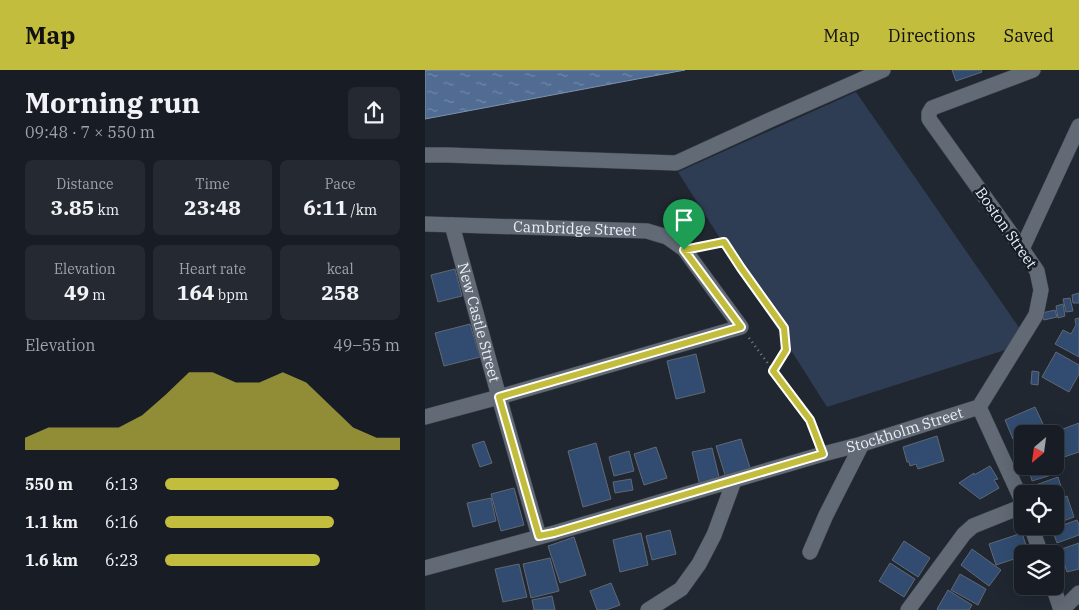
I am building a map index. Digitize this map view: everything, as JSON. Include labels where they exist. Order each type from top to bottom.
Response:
[{"type":"street","points":[[425,155],[676,163],[883,70]]},
{"type":"street","name":"Boston Street","points":[[979,407],[1036,315],[1041,290],[1037,271],[929,119],[929,113],[932,108],[1033,70]]},
{"type":"street","points":[[1022,249],[1079,126]]},
{"type":"street","name":"Cambridge Street","points":[[425,224],[647,231],[667,237],[684,250],[741,327]]},
{"type":"street","name":"New Castle Street","points":[[452,225],[539,536]]},
{"type":"street","points":[[425,417],[741,327]]},
{"type":"street","points":[[979,407],[1014,485]]},
{"type":"street","name":"Stockholm Street","points":[[425,568],[862,444],[979,407]]},
{"type":"street","points":[[810,552],[826,515],[862,444]]},
{"type":"street","points":[[648,610],[681,589],[699,564],[714,535],[734,481]]},
{"type":"street","points":[[908,610],[964,534],[973,526],[1014,508]]},
{"type":"street","points":[[1056,595],[1061,610],[1079,593]]},
{"type":"path","points":[[684,250],[724,242],[784,328],[786,350],[773,371]]},
{"type":"path","points":[[741,327],[810,420],[823,454]]},
{"type":"shaded area","points":[[856,92],[1020,329],[1005,350],[827,407],[678,172]]},
{"type":"water","points":[[425,70],[685,70],[425,119]]},
{"type":"building","points":[[952,70],[981,70],[982,72],[956,81]]},
{"type":"building","points":[[455,269],[462,296],[438,302],[431,275]]},
{"type":"building","points":[[1079,293],[1079,303],[1073,303],[1072,295]]},
{"type":"building","points":[[1070,298],[1073,311],[1066,312],[1063,299]]},
{"type":"building","points":[[1063,304],[1065,316],[1058,318],[1056,306]]},
{"type":"building","points":[[1055,310],[1057,317],[1044,320],[1042,313]]},
{"type":"building","points":[[1079,318],[1079,357],[1055,344],[1063,330],[1071,334],[1076,325],[1075,319]]},
{"type":"building","points":[[470,324],[480,357],[444,366],[435,333]]},
{"type":"building","points":[[1056,352],[1079,365],[1079,374],[1069,392],[1042,377]]},
{"type":"building","points":[[696,354],[705,392],[676,399],[667,361]]},
{"type":"building","points":[[1032,371],[1039,372],[1038,385],[1031,384]]},
{"type":"building","points":[[1035,407],[1044,425],[1014,425],[1013,439],[1005,420]]},
{"type":"building","points":[[1079,423],[1079,452],[1064,457],[1064,429]]},
{"type":"building","points":[[937,436],[944,461],[918,469],[916,464],[910,466],[903,447]]},
{"type":"building","points":[[741,439],[751,471],[726,478],[716,446]]},
{"type":"building","points":[[484,441],[492,463],[480,467],[472,445]]},
{"type":"building","points":[[596,443],[611,499],[583,507],[568,451]]},
{"type":"building","points":[[656,447],[667,478],[644,485],[634,454]]},
{"type":"building","points":[[712,448],[720,481],[700,486],[692,452]]},
{"type":"building","points":[[629,451],[634,471],[614,476],[609,457]]},
{"type":"building","points":[[990,466],[998,479],[994,480],[999,488],[980,499],[959,483],[974,473],[974,475]]},
{"type":"building","points":[[1030,475],[1051,475],[1032,481]]},
{"type":"building","points":[[1058,477],[1060,485],[1036,485]]},
{"type":"building","points":[[631,479],[633,490],[615,493],[613,482]]},
{"type":"building","points":[[514,488],[524,525],[501,531],[491,494]]},
{"type":"building","points":[[1067,496],[1074,517],[1064,521],[1064,497]]},
{"type":"building","points":[[491,498],[496,521],[473,527],[467,503]]},
{"type":"building","points":[[1077,520],[1079,535],[1057,543],[1054,535],[1064,535],[1064,525]]},
{"type":"building","points":[[670,530],[676,554],[652,560],[646,536]]},
{"type":"building","points":[[641,533],[648,565],[620,572],[613,540]]},
{"type":"building","points":[[1016,535],[1023,535],[1026,545],[1014,545],[1014,559],[996,565],[989,544]]},
{"type":"building","points":[[574,537],[586,575],[560,583],[548,546]]},
{"type":"building","points":[[904,541],[930,558],[918,577],[892,560]]},
{"type":"building","points":[[1079,543],[1079,569],[1067,572],[1064,563],[1064,548]]},
{"type":"building","points":[[972,549],[1001,570],[989,586],[961,565]]},
{"type":"building","points":[[550,558],[559,591],[531,598],[523,564]]},
{"type":"building","points":[[890,563],[915,579],[904,597],[879,581]]},
{"type":"building","points":[[519,564],[527,597],[503,602],[495,569]]},
{"type":"building","points":[[960,574],[986,589],[978,605],[951,590]]},
{"type":"building","points":[[611,583],[620,605],[606,610],[597,610],[590,591]]},
{"type":"building","points":[[948,590],[972,605],[969,610],[938,610]]},
{"type":"building","points":[[552,596],[555,610],[534,610],[532,600]]},
{"type":"route","points":[[724,242],[784,328],[786,350],[773,371],[810,420],[823,454],[539,536],[499,397],[741,327],[684,250],[724,242]]}]
